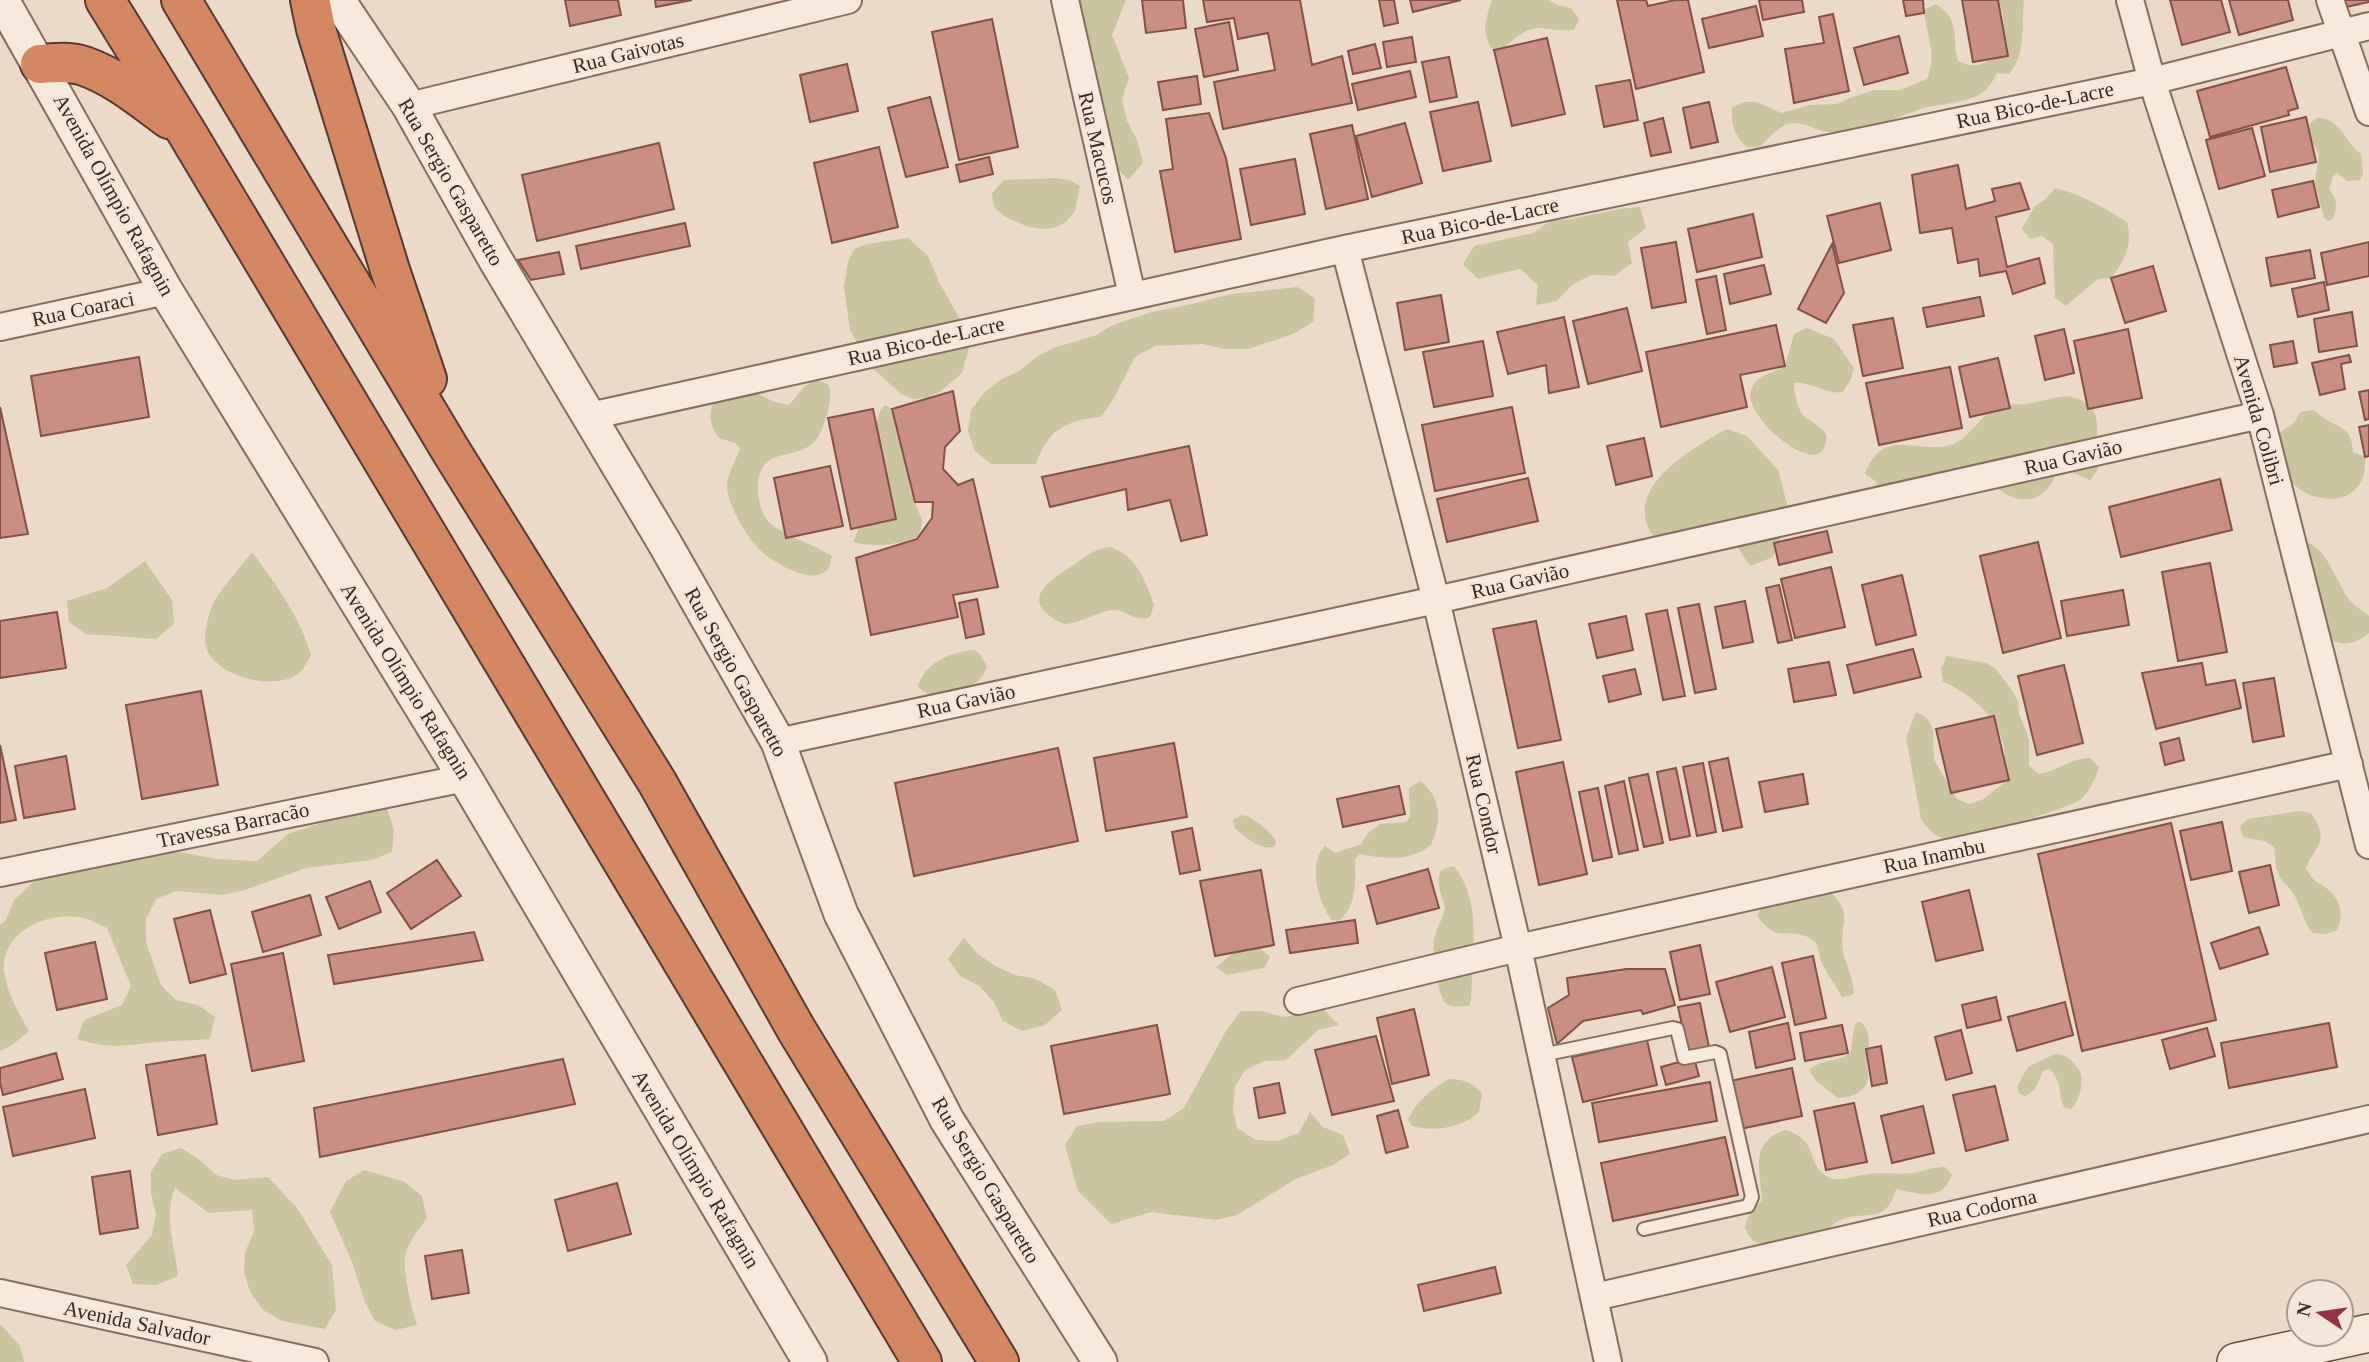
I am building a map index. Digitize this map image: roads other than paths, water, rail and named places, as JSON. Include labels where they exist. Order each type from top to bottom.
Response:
[{"type":"highway","points":[[105,0],[922,1362]]},
{"type":"highway","points":[[181,0],[451,451],[657,782],[796,1029],[999,1362]]},
{"type":"highway","points":[[310,0],[316,29],[390,270],[451,451]]},
{"type":"highway","points":[[40,64],[67,63],[84,66],[124,86],[187,133]]},
{"type":"main road","points":[[2236,1362],[2369,1333]]},
{"type":"street","name":"Avenida Olímpio Rafagnin","points":[[2,0],[166,290],[465,778],[810,1362]]},
{"type":"street","name":"Rua Sergio Gasparetto","points":[[338,0],[408,106],[778,741],[841,914],[940,1108],[1100,1362]]},
{"type":"street","name":"Rua Gaivotas","points":[[408,106],[848,0]]},
{"type":"street","name":"Rua Macucos","points":[[1065,0],[1132,295]]},
{"type":"street","name":"Avenida Colibri","points":[[2130,0],[2152,81],[2260,415],[2369,845]]},
{"type":"street","points":[[2330,0],[2369,112]]},
{"type":"street","name":"Rua Bico-de-Lacre","points":[[590,416],[1345,249],[2152,81],[2369,26]]},
{"type":"street","name":"Rua Condor","points":[[1345,249],[1436,600],[1518,948],[1608,1362]]},
{"type":"street","name":"Rua Coaraci","points":[[0,327],[166,290]]},
{"type":"street","name":"Rua Gavião","points":[[778,741],[1436,600],[2260,415]]},
{"type":"street","name":"Rua Inambu","points":[[1298,1000],[1518,948],[2349,764]]},
{"type":"street","name":"Travessa Barracão","points":[[0,873],[465,778]]},
{"type":"street","name":"Rua Codorna","points":[[1595,1297],[2369,1119]]},
{"type":"street","name":"Avenida Salvador","points":[[0,1293],[253,1355],[315,1362]]},
{"type":"lane","points":[[1542,1055],[1673,1028],[1676,1029],[1684,1058],[1715,1052],[1720,1054],[1751,1202],[1748,1206],[1644,1229]]}]
